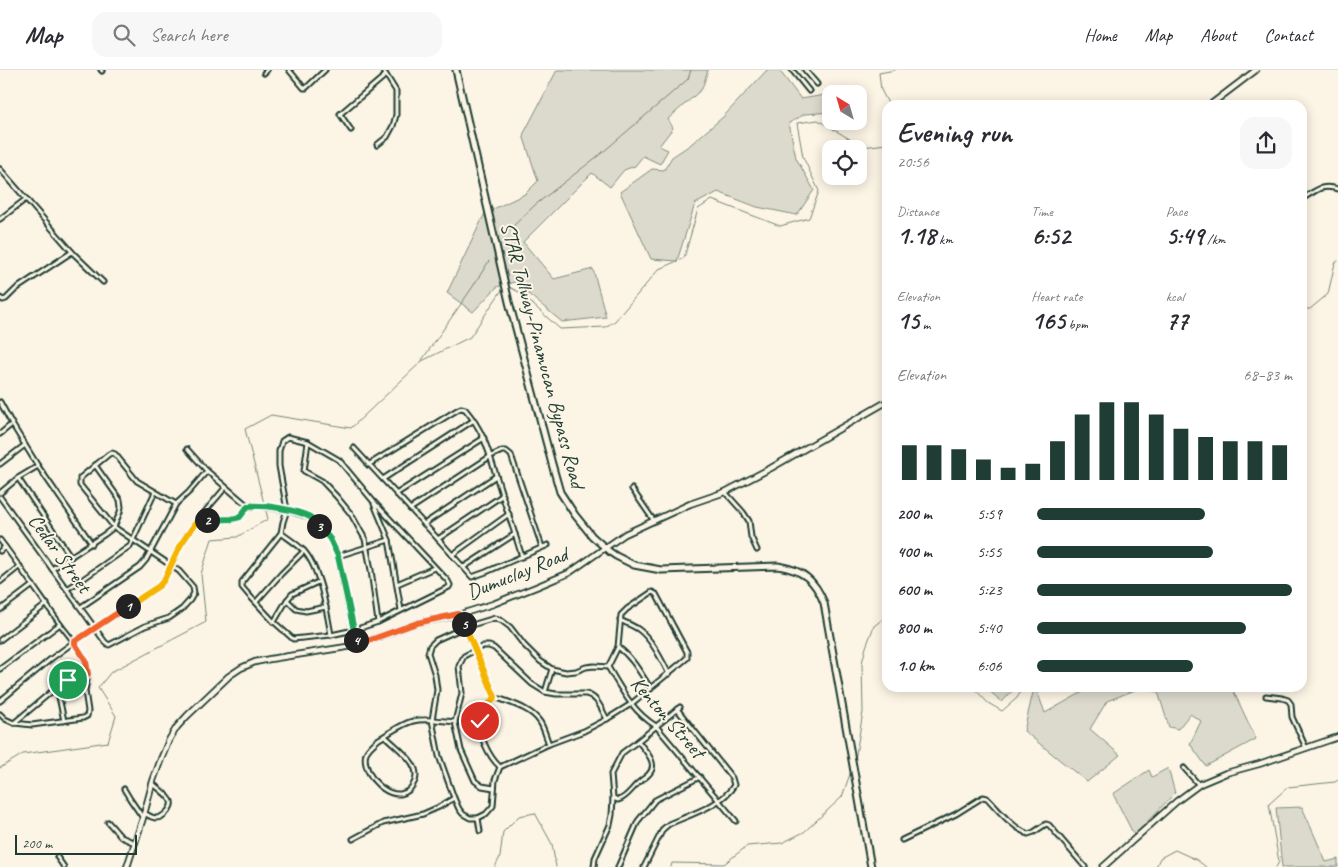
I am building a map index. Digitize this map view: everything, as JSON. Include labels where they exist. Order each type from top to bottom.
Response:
[{"type":"main road","name":"STAR Tollway-Pinamucan Bypass Road","points":[[456,70],[509,302],[560,492],[592,536],[616,556],[634,564],[662,570],[787,567],[807,577],[817,588],[824,604],[871,867]]},
{"type":"street","points":[[289,70],[306,88],[325,70]]},
{"type":"street","points":[[377,145],[387,137],[396,115],[396,91],[383,70]]},
{"type":"street","points":[[792,70],[809,91]]},
{"type":"street","points":[[805,70],[817,84]]},
{"type":"street","points":[[1217,100],[1256,70]]},
{"type":"street","points":[[351,130],[340,114],[386,75]]},
{"type":"street","points":[[0,169],[72,252],[103,282]]},
{"type":"street","points":[[1307,196],[1326,186],[1338,189]]},
{"type":"street","points":[[0,219],[26,199]]},
{"type":"street","points":[[0,298],[6,299],[16,289],[72,252]]},
{"type":"street","points":[[0,404],[38,466],[92,544]]},
{"type":"street","name":"Dumuclay Road","points":[[128,867],[152,784],[169,740],[187,716],[229,676],[242,668],[255,662],[355,645],[417,623],[493,604],[570,573],[625,534],[690,504],[724,492],[771,468],[882,404]]},
{"type":"street","points":[[368,465],[461,408],[466,409],[484,438],[491,456],[522,557]]},
{"type":"street","points":[[383,479],[474,420]]},
{"type":"street","points":[[0,434],[12,424]]},
{"type":"street","points":[[288,437],[308,442],[339,460],[373,501],[448,581],[449,587],[378,622],[331,635],[293,639],[274,622],[242,586],[242,582],[281,533],[287,510],[279,466],[279,451],[282,441],[288,437]]},
{"type":"street","points":[[396,494],[484,438]]},
{"type":"street","points":[[308,442],[304,471],[322,481],[337,497],[351,514],[364,540],[367,548],[378,622]]},
{"type":"street","points":[[0,464],[26,445]]},
{"type":"street","points":[[354,448],[472,577],[548,545]]},
{"type":"street","points":[[187,449],[225,488],[248,506],[287,510],[311,518],[330,539],[338,556],[355,645]]},
{"type":"street","points":[[410,509],[491,456],[504,450],[511,454],[542,548]]},
{"type":"street","points":[[171,566],[114,527],[80,485],[80,478],[112,452],[137,481],[176,504]]},
{"type":"street","points":[[52,569],[92,544],[114,527],[121,507],[120,500],[95,465]]},
{"type":"street","points":[[0,493],[18,478],[38,466]]},
{"type":"street","points":[[81,607],[140,567],[151,552],[176,504],[208,471]]},
{"type":"street","points":[[424,524],[496,476]]},
{"type":"street","points":[[18,478],[71,557]]},
{"type":"street","points":[[0,701],[74,642],[159,586],[168,574],[181,544],[197,521],[225,488]]},
{"type":"street","points":[[632,489],[654,521]]},
{"type":"street","points":[[67,589],[83,580],[130,546],[155,492]]},
{"type":"street","points":[[724,492],[743,512],[749,522],[751,537],[757,550]]},
{"type":"street","points":[[438,539],[503,495]]},
{"type":"street","name":"Cedar Street","points":[[0,497],[108,645],[145,626],[169,618],[182,609],[190,600],[194,592],[193,587],[185,576],[171,566]]},
{"type":"street","points":[[373,501],[389,540],[401,610]]},
{"type":"street","points":[[197,521],[240,517],[248,506]]},
{"type":"street","points":[[452,555],[509,514]]},
{"type":"street","points":[[281,533],[304,551],[315,568],[326,607],[331,635]]},
{"type":"street","points":[[464,567],[515,534]]},
{"type":"street","points":[[0,540],[74,642],[86,661],[88,674],[85,691],[88,711],[87,716],[83,718],[32,725],[14,723],[5,719],[0,714]]},
{"type":"street","points":[[338,556],[389,540]]},
{"type":"street","points":[[0,551],[5,547]]},
{"type":"street","points":[[256,602],[304,551]]},
{"type":"street","points":[[0,582],[20,566]]},
{"type":"street","points":[[397,584],[434,568]]},
{"type":"street","points":[[274,622],[292,594],[318,582]]},
{"type":"street","points":[[0,610],[33,585]]},
{"type":"street","points":[[545,692],[552,669],[540,662],[510,627],[495,618],[465,627],[436,640],[430,646],[428,653],[437,690],[432,720],[439,756],[459,809],[470,818],[478,818],[486,814],[493,806],[495,780],[500,767],[548,744],[584,731],[607,719],[651,689],[688,656],[654,592],[621,615],[618,647],[608,666]]},
{"type":"street","points":[[287,600],[296,609],[306,611],[326,607]]},
{"type":"street","points":[[0,640],[47,604]]},
{"type":"street","points":[[458,614],[495,697],[535,716],[541,723],[548,744]]},
{"type":"street","points":[[620,620],[642,632],[652,644],[669,674]]},
{"type":"street","points":[[0,669],[60,624]]},
{"type":"street","points":[[494,788],[482,786],[475,780],[461,750],[456,722],[462,693],[459,666],[464,656],[484,646],[494,648],[532,684],[545,692],[586,694],[595,698],[607,719]]},
{"type":"street","points":[[618,647],[632,660],[651,689]]},
{"type":"street","name":"Kenton Street","points":[[552,669],[566,672],[594,666],[608,666],[630,704],[646,720],[656,726],[736,821]]},
{"type":"street","points":[[14,723],[57,687],[68,680],[84,678],[88,674]]},
{"type":"street","points":[[57,687],[64,721]]},
{"type":"street","points":[[1266,696],[1288,700],[1291,704],[1292,718],[1306,748]]},
{"type":"street","points":[[495,697],[486,706],[481,715],[480,730],[487,751],[500,767]]},
{"type":"street","points":[[594,867],[595,858],[610,825],[612,815],[611,774],[622,753],[679,708],[732,778],[734,785],[730,792],[719,802],[668,824],[663,828],[644,867]]},
{"type":"street","points":[[385,736],[411,761],[417,776],[408,790],[398,795],[390,794],[377,784],[368,770],[365,761],[367,751],[372,745],[385,736],[398,727],[413,721],[456,722]]},
{"type":"street","points":[[1103,867],[1177,801],[1199,785],[1226,773],[1338,737]]},
{"type":"street","points":[[613,798],[618,800],[624,799],[654,768],[653,761],[638,741]]},
{"type":"street","points":[[1184,768],[1199,785]]},
{"type":"street","points":[[618,867],[638,821],[655,800],[700,778]]},
{"type":"street","points":[[124,788],[130,799],[144,816],[158,818],[165,814],[171,806],[171,802],[168,797],[152,784]]},
{"type":"street","points":[[902,840],[956,814],[983,797],[987,798],[1020,830],[1028,834],[1046,824],[1049,825],[1084,867]]},
{"type":"street","points":[[354,838],[383,823],[423,814],[454,798]]},
{"type":"street","points":[[478,818],[480,831]]},
{"type":"street","points":[[108,822],[121,837],[135,843]]},
{"type":"street","points":[[57,857],[64,867]]},
{"type":"shaded area","points":[[557,70],[708,70],[702,89],[668,119],[673,128],[659,146],[668,150],[660,164],[643,156],[635,166],[624,170],[610,187],[592,173],[523,242],[554,279],[593,269],[606,317],[562,322],[514,282],[497,287],[473,312],[447,293],[485,213],[525,194],[538,181],[523,135]]},
{"type":"shaded area","points":[[767,70],[779,70],[801,99],[822,96],[822,113],[805,114],[789,123],[796,158],[814,190],[797,215],[757,207],[718,192],[695,204],[677,261],[651,259],[620,192],[652,169],[664,170],[672,157],[690,145],[723,117]]},
{"type":"shaded area","points":[[991,692],[1011,692],[1002,702]]},
{"type":"shaded area","points":[[1033,692],[1037,692],[1045,713],[1083,692],[1130,692],[1107,701],[1090,729],[1120,755],[1087,782],[1024,731]]},
{"type":"shaded area","points":[[1158,692],[1234,692],[1256,739],[1206,766],[1190,744],[1201,721],[1190,714],[1178,729],[1169,727]]},
{"type":"shaded area","points":[[1168,768],[1175,793],[1134,835],[1113,794],[1149,770],[1152,777]]},
{"type":"shaded area","points":[[1302,807],[1326,862],[1338,859],[1338,867],[1282,867],[1276,808]]},
{"type":"waterway","points":[[506,233],[535,205],[603,152],[688,79],[691,70]]},
{"type":"waterway","points":[[886,100],[881,90],[879,73],[895,70]]},
{"type":"waterway","points":[[507,286],[519,292],[560,329],[605,327],[615,321],[659,269],[684,258],[698,209],[712,200],[780,226],[809,218],[819,191],[803,157],[797,123],[818,120],[863,147],[882,145]]},
{"type":"waterway","points":[[422,360],[489,261]]},
{"type":"waterway","points":[[1307,309],[1310,309],[1328,294],[1335,263],[1338,261]]},
{"type":"waterway","points":[[0,768],[23,754],[108,742],[116,716],[98,688],[111,672],[206,622],[201,574],[212,539],[237,537],[268,519],[245,429],[271,415],[351,428],[422,361],[470,337],[504,287]]},
{"type":"waterway","points":[[855,760],[863,712],[862,663],[874,626],[882,620]]},
{"type":"waterway","points":[[978,692],[988,703],[1002,711],[1017,698],[1021,692]]},
{"type":"waterway","points":[[671,867],[672,863],[724,864],[747,846],[782,843],[804,832],[842,797],[851,771]]},
{"type":"waterway","points":[[1276,867],[1279,862],[1269,804],[1288,787],[1335,782],[1338,780]]},
{"type":"waterway","points":[[495,867],[500,857],[503,832],[519,816],[535,813],[552,844],[556,867]]},
{"type":"waterway","points":[[1156,867],[1160,858],[1175,850],[1197,860],[1206,867]]},
{"type":"route","points":[[68,680],[84,678],[88,674],[86,661],[74,642],[159,586],[168,574],[181,544],[197,521],[232,519],[240,517],[248,506],[259,506],[287,510],[311,518],[330,539],[338,556],[356,645],[417,623],[458,614],[495,697],[486,706],[480,721]]}]
